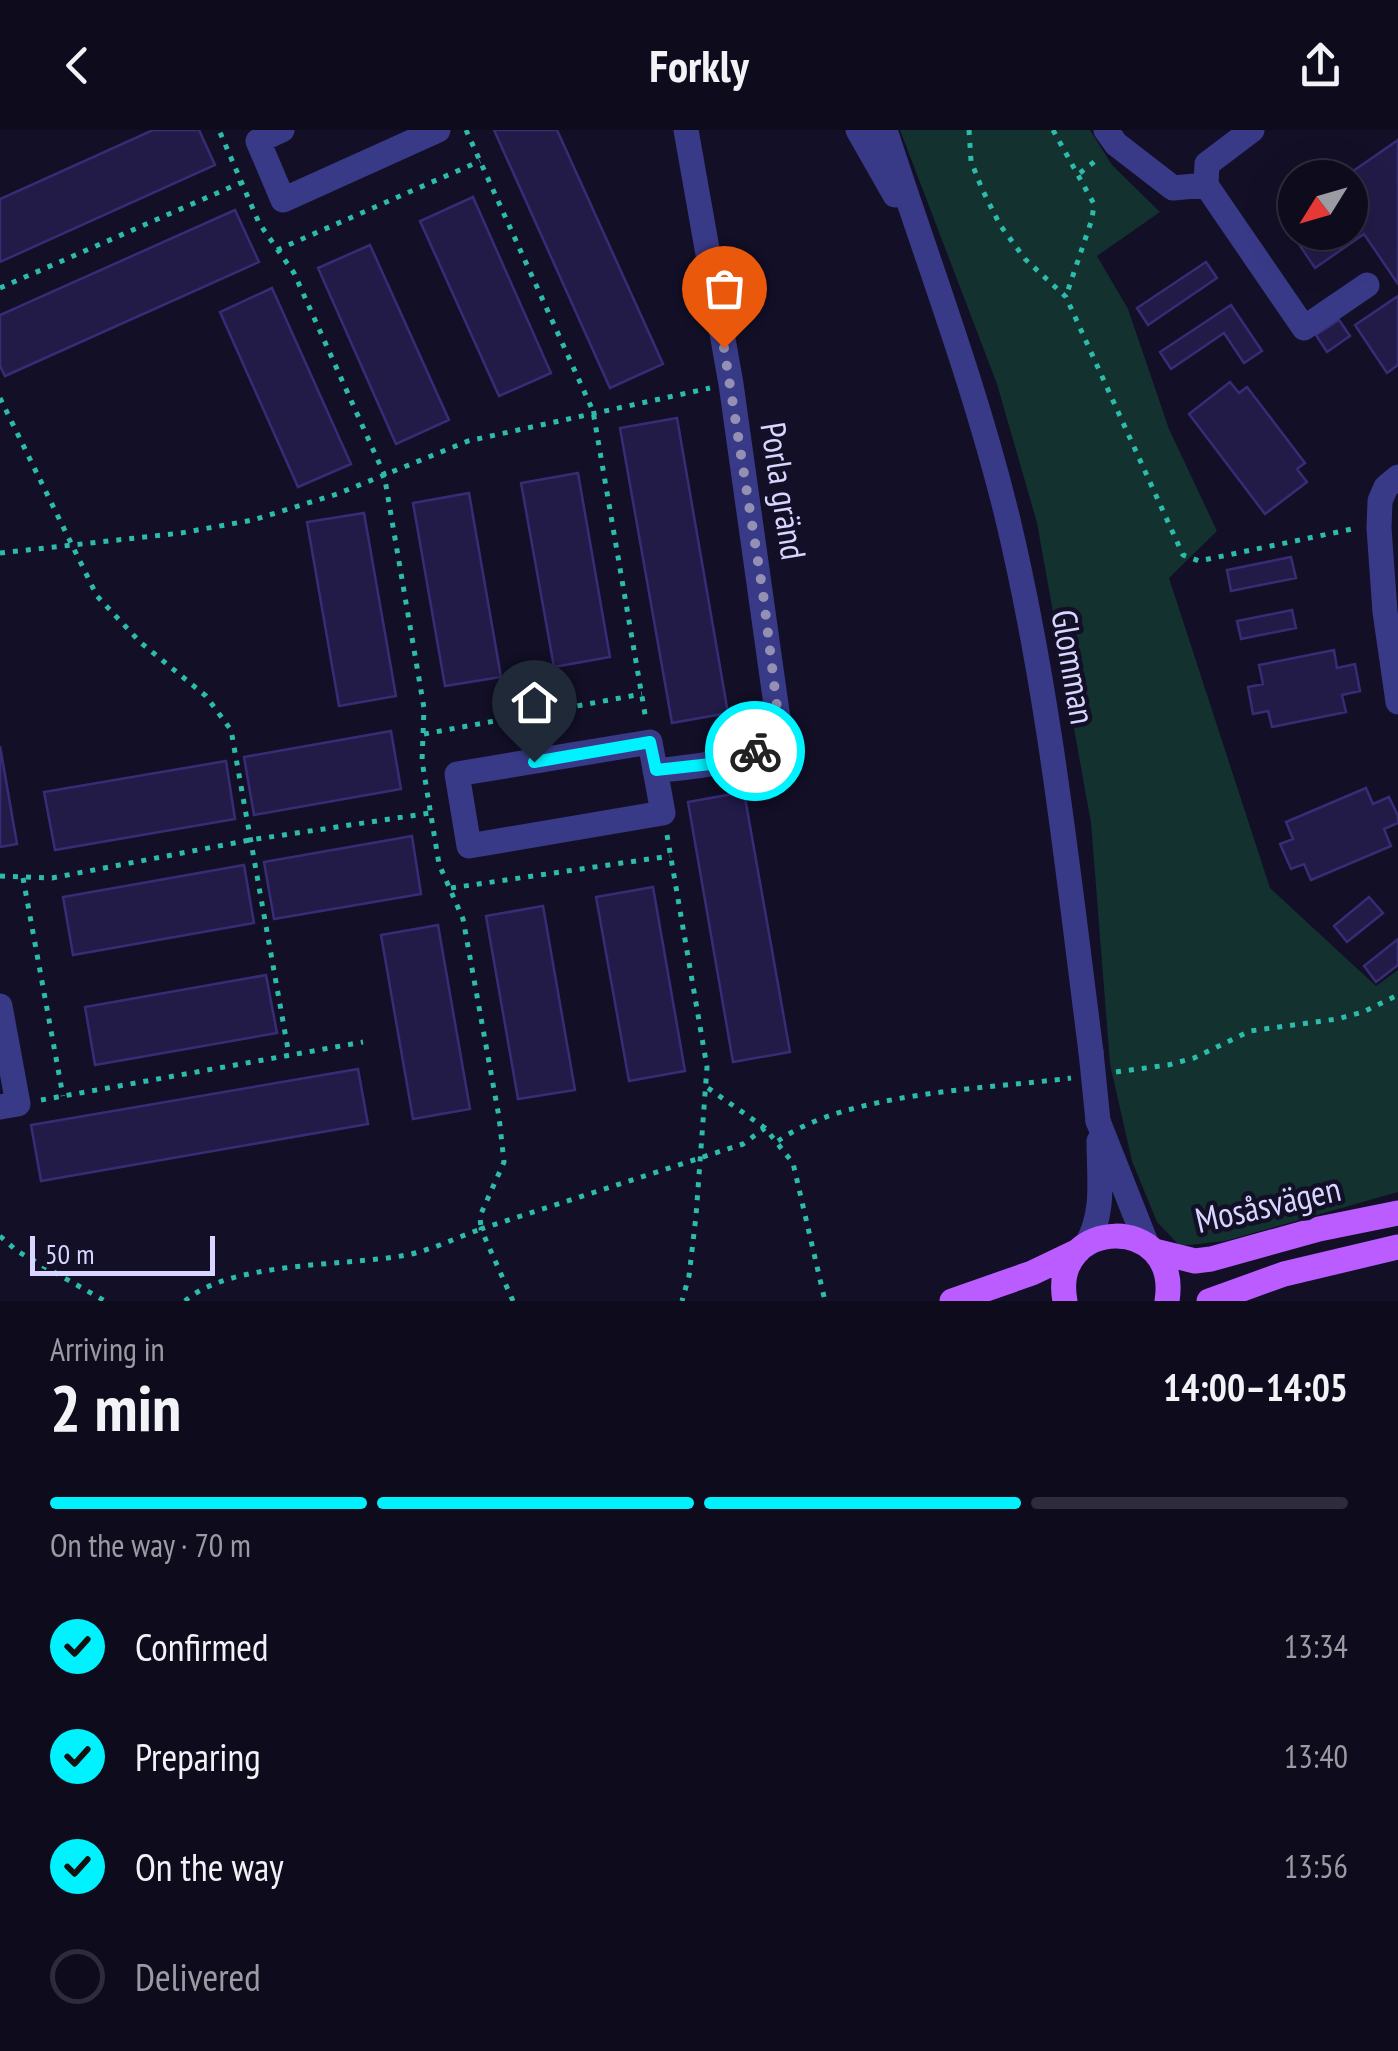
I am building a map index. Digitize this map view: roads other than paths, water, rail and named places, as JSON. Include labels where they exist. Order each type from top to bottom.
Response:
[{"type":"main road","name":"Mosåsvägen","points":[[1082,1247],[1097,1238],[1120,1235],[1195,1261],[1398,1213]]},
{"type":"main road","name":"Mosåsvägen","points":[[1209,1301],[1284,1274],[1398,1246]]},
{"type":"main road","points":[[952,1301],[1017,1279],[1082,1247]]},
{"type":"main road","points":[[1065,1301],[1066,1272],[1082,1247]]},
{"type":"main road","points":[[1150,1248],[1168,1275],[1168,1301]]},
{"type":"street","points":[[282,130],[258,142],[284,200],[438,130]]},
{"type":"street","name":"Porla gränd","points":[[656,770],[729,762],[766,746],[780,732],[731,384],[686,130]]},
{"type":"street","name":"Glomman","points":[[858,130],[919,238]]},
{"type":"street","name":"Glomman","points":[[885,130],[975,396],[1008,519],[1042,672],[1098,1121],[1101,1196],[1097,1222],[1082,1247]]},
{"type":"street","points":[[1106,130],[1116,144],[1173,188],[1206,186]]},
{"type":"street","points":[[1252,130],[1208,164],[1206,186],[1304,328],[1367,285]]},
{"type":"street","points":[[1398,477],[1386,487],[1380,500],[1379,528],[1385,612],[1398,702]]},
{"type":"street","points":[[650,742],[656,770],[663,814],[470,846],[457,774],[650,742]]},
{"type":"street","points":[[0,1006],[9,1106]]},
{"type":"street","name":"Glomman","points":[[1098,1121],[1150,1248]]}]
